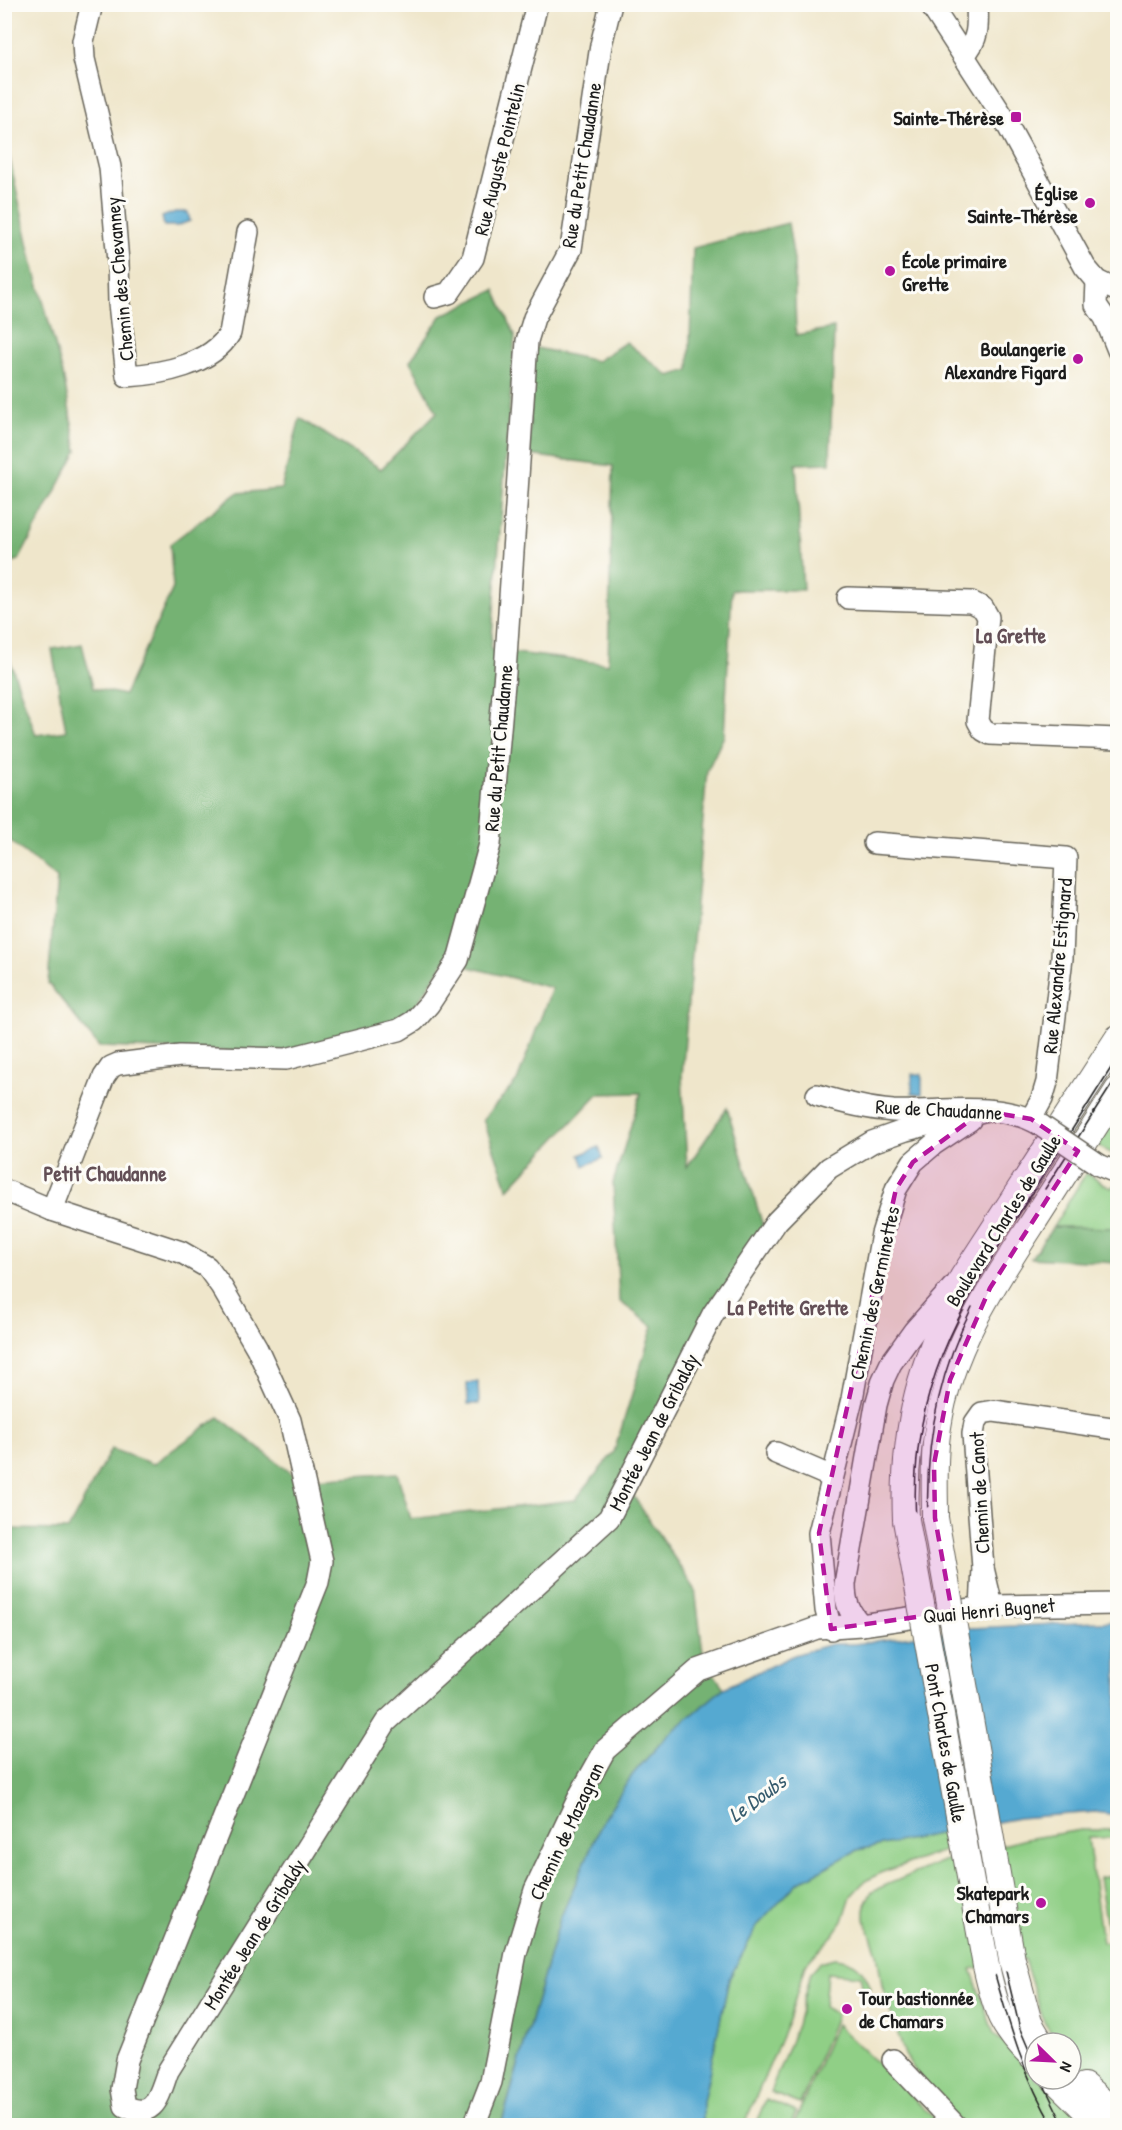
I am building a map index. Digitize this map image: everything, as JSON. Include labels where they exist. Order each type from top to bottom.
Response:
[{"type":"main road","name":"Boulevard Charles de Gaulle","points":[[906,1520],[904,1483],[913,1409],[926,1359],[963,1277],[1118,1038]]},
{"type":"main road","name":"Boulevard Charles de Gaulle","points":[[935,1518],[934,1464],[938,1425],[963,1343],[990,1288],[1118,1090]]},
{"type":"main road","name":"Pont Charles de Gaulle","points":[[935,1518],[1012,1960],[1029,2023],[1034,2031]]},
{"type":"main road","name":"Pont Charles de Gaulle","points":[[906,1520],[995,2008],[1002,2023],[1023,2047]]},
{"type":"main road","points":[[1083,2085],[1118,2115]]},
{"type":"main road","points":[[1066,2091],[1102,2126]]},
{"type":"street","name":"Chemin des Chevanney","points":[[92,4],[83,41],[84,59],[110,167],[118,262],[118,303],[127,376],[184,367],[223,344],[230,333],[248,232]]},
{"type":"street","name":"Rue Auguste Pointelin","points":[[435,297],[449,293],[473,258],[537,4]]},
{"type":"street","name":"Rue du Petit Chaudanne","points":[[52,1210],[104,1077],[106,1061],[118,1064],[180,1056],[286,1059],[399,1030],[414,1021],[429,1004],[458,960],[490,844],[505,672],[527,341],[534,318],[571,249],[601,45],[611,4]]},
{"type":"street","points":[[930,4],[1002,116],[1085,267],[1097,281],[1118,291]]},
{"type":"street","points":[[964,55],[974,44],[978,32],[977,4]]},
{"type":"street","points":[[1097,281],[1096,305],[1109,326],[1118,350]]},
{"type":"street","points":[[848,598],[971,602],[983,608],[988,617],[978,722],[982,730],[990,734],[1118,740]]},
{"type":"street","name":"Rue Alexandre Estignard","points":[[874,843],[1066,858],[1062,958],[1059,966],[1047,1082],[1037,1123]]},
{"type":"street","name":"Rue de Chaudanne","points":[[816,1095],[892,1111],[1003,1112],[1037,1123],[1108,1169]]},
{"type":"street","name":"Montée Jean de Gribaldy","points":[[52,1210],[181,1252],[207,1267],[221,1286],[257,1348],[290,1420],[322,1561],[318,1582],[127,2060],[122,2089],[125,2106],[136,2111],[146,2111],[155,2103],[168,2071],[386,1722],[609,1518],[713,1314],[777,1221],[829,1168],[872,1142],[906,1130],[983,1111]]},
{"type":"street","name":"Chemin des Germinettes","points":[[831,1629],[826,1610],[819,1533],[852,1399],[882,1234],[896,1189],[920,1156],[983,1111]]},
{"type":"street","points":[[4,1190],[52,1210]]},
{"type":"street","points":[[861,1625],[849,1612],[845,1599],[845,1584],[876,1405],[891,1363],[914,1331],[963,1277]]},
{"type":"street","name":"Chemin de Canot","points":[[987,1607],[973,1434],[975,1423],[982,1413],[994,1411],[1118,1429]]},
{"type":"street","points":[[776,1453],[832,1477]]},
{"type":"street","name":"Quai Henri Bugnet","points":[[861,1625],[987,1607],[1118,1604]]},
{"type":"street","name":"Chemin de Mazagran","points":[[474,2126],[491,2082],[516,1953],[535,1890],[581,1793],[605,1750],[698,1670],[817,1629],[861,1625]]},
{"type":"street","points":[[893,2060],[956,2126]]},
{"type":"highlighted area","points":[[983,1111],[1031,1119],[1078,1151],[990,1288],[950,1380],[934,1464],[935,1518],[952,1612],[831,1629],[819,1533],[896,1189],[913,1162]]},
{"type":"green space","points":[[9,156],[32,260],[63,374],[77,451],[19,560],[5,565],[4,157]]},
{"type":"green space","points":[[788,223],[794,260],[796,335],[834,328],[830,463],[796,464],[803,590],[732,590],[724,736],[707,771],[682,1076],[687,1167],[727,1108],[763,1226],[620,1476],[695,1589],[704,1660],[724,1688],[667,1736],[633,1774],[604,1818],[560,1919],[501,2125],[5,2125],[5,1529],[68,1530],[111,1449],[153,1464],[219,1417],[300,1480],[397,1473],[411,1519],[575,1500],[614,1452],[653,1326],[619,1301],[613,1183],[641,1093],[598,1094],[508,1189],[483,1119],[517,1081],[552,988],[445,961],[405,1022],[277,1053],[99,1047],[48,983],[57,878],[5,837],[4,644],[36,735],[66,731],[52,649],[82,644],[93,688],[124,695],[173,588],[170,544],[237,493],[281,489],[300,418],[381,469],[437,412],[410,361],[441,316],[495,290],[515,335],[491,650],[608,664],[613,466],[529,455],[532,347],[597,361],[626,342],[669,376],[689,370],[693,248]]},
{"type":"green space","points":[[1117,1111],[1117,1156],[1095,1145]]},
{"type":"green space","points":[[1086,1173],[1111,1188],[1114,1185],[1117,1186],[1117,1228],[1053,1227]]},
{"type":"green space","points":[[1053,1227],[1117,1228],[1117,1263],[1031,1258]]},
{"type":"green space","points":[[1081,1830],[1117,1830],[1117,1838],[1088,1838],[1102,1943],[1117,1941],[1117,2096],[1106,2090],[1083,2070],[1083,2031],[1050,2031],[1044,2022],[1024,1959],[971,1969],[994,2034],[1023,2062],[1023,2091],[1054,2091],[1090,2125],[961,2125],[930,2094],[905,2055],[882,1986],[877,1953],[865,1919],[865,1905],[872,1891],[948,1859],[1026,1839]]},
{"type":"green space","points":[[947,1832],[950,1849],[880,1873],[863,1883],[851,1896],[843,1921],[805,1965],[789,2020],[744,2125],[703,2126],[703,2102],[729,1979],[758,1925],[797,1883],[857,1850]]},
{"type":"green space","points":[[1117,1875],[1117,1931],[1108,1932],[1099,1878]]},
{"type":"green space","points":[[834,1958],[858,1966],[871,1988],[863,1990],[860,1976],[827,1973],[824,2007],[837,2014],[800,2104],[770,2092],[797,2025],[810,1973],[820,1962]]},
{"type":"green space","points":[[836,2024],[941,2125],[793,2126]]},
{"type":"green space","points":[[766,2099],[796,2112],[791,2125],[755,2125]]},
{"type":"water","points":[[175,212],[188,212],[190,221],[177,226],[164,226],[162,217]]},
{"type":"water","points":[[912,1074],[922,1074],[922,1094],[912,1094]]},
{"type":"water","points":[[599,1147],[603,1158],[584,1166],[580,1155]]},
{"type":"water","points":[[478,1382],[479,1404],[468,1404],[467,1383]]},
{"type":"water","name":"Le Doubs","points":[[1117,1621],[1117,1815],[1095,1812],[1018,1818],[857,1850],[797,1883],[758,1925],[729,1979],[703,2102],[703,2125],[501,2126],[560,1919],[604,1818],[633,1774],[667,1736],[724,1688],[794,1655],[831,1644],[854,1644],[971,1628]]},
{"type":"tram line","points":[[1053,2126],[1025,2068],[1010,2027],[992,1964],[916,1519],[916,1474],[920,1432],[929,1392],[942,1354],[959,1318],[978,1281],[1118,1057]]},
{"type":"tram line","points":[[1045,1189],[1118,1075]]},
{"type":"tram line","points":[[972,1307],[951,1357],[936,1410],[929,1463],[928,1518],[1004,1963],[1023,2036]]},
{"type":"tram line","points":[[1047,2091],[1064,2126]]},
{"type":"place","name":"Sainte-Thérèse","points":[[1016,117]]},
{"type":"place","name":"Église Sainte-Thérèse","points":[[1090,203]]},
{"type":"place","name":"École primaire Grette","points":[[890,271]]},
{"type":"place","name":"Boulangerie Alexandre Figard","points":[[1078,359]]},
{"type":"place","name":"Skatepark Chamars","points":[[1041,1903]]},
{"type":"place","name":"Tour bastionnée de Chamars","points":[[847,2009]]},
{"type":"district","name":"La Grette","points":[[1011,635]]},
{"type":"district","name":"Petit Chaudanne","points":[[105,1173]]},
{"type":"district","name":"La Petite Grette","points":[[788,1307]]}]
